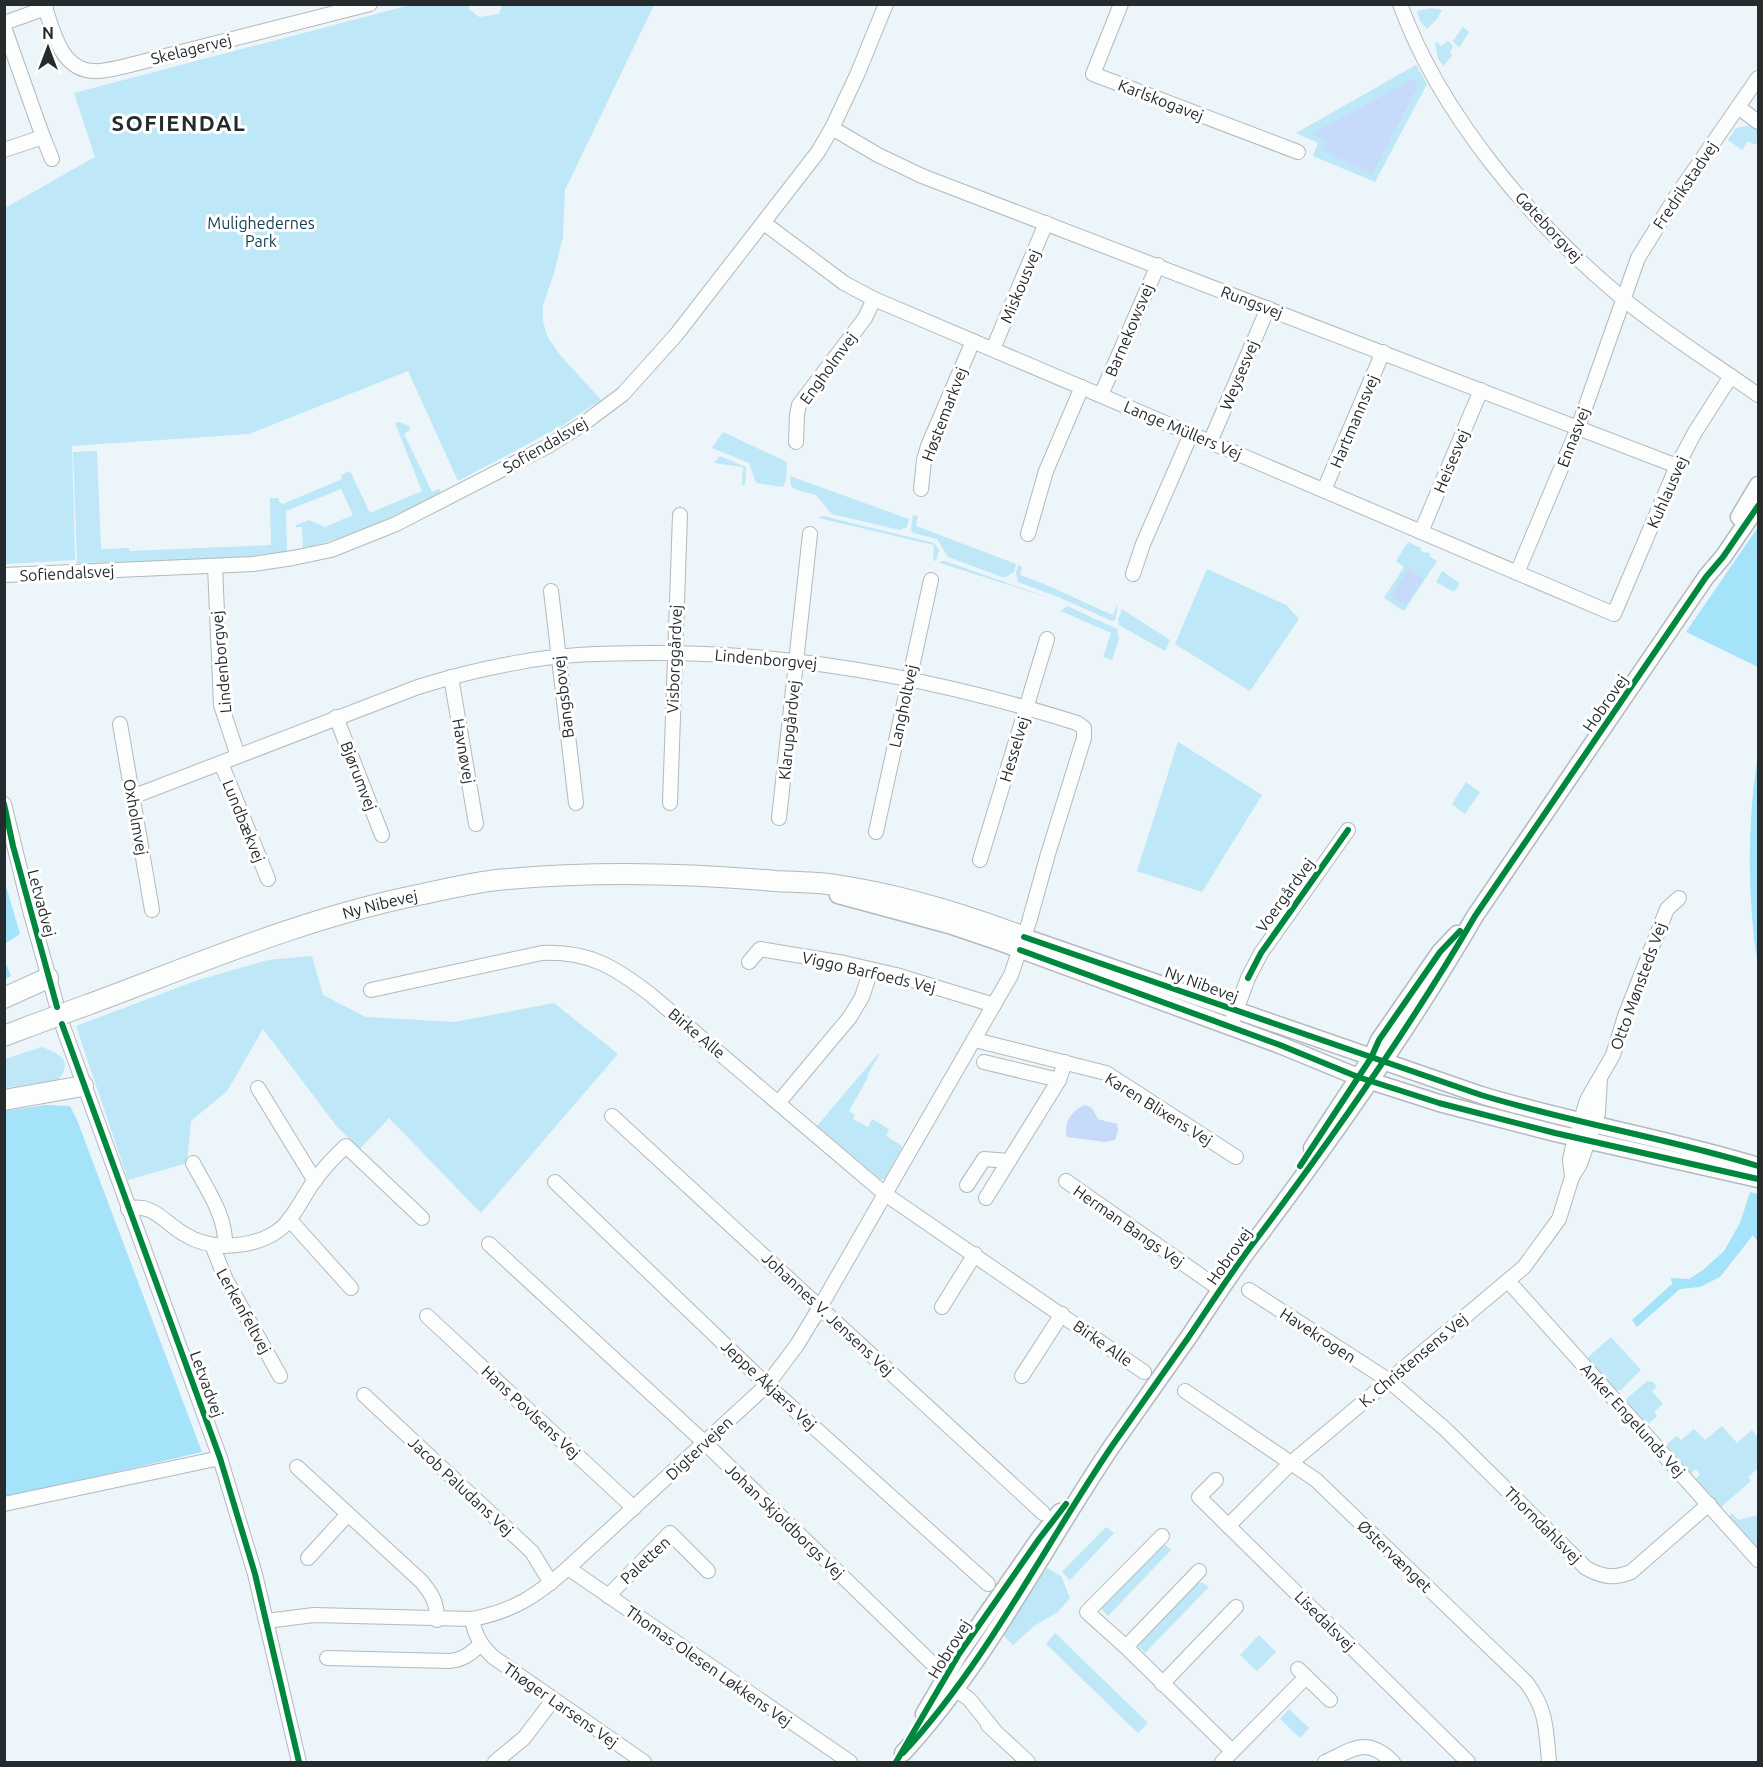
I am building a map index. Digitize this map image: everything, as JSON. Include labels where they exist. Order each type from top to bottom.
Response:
[{"type":"highway","name":"Ny Nibevej","points":[[4,1036],[245,946],[336,916],[427,893],[506,879],[623,873],[709,875],[826,884],[879,894],[946,911],[1022,943]]},
{"type":"highway","name":"Ny Nibevej","points":[[776,881],[838,895]]},
{"type":"highway","points":[[4,998],[48,978]]},
{"type":"highway","points":[[4,1100],[83,1086]]},
{"type":"main road","name":"Hobrovej","points":[[1706,577],[1758,484]]},
{"type":"main road","points":[[1723,557],[1758,499]]},
{"type":"main road","name":"Hobrovej","points":[[1257,1238],[1285,1189],[1446,966],[1475,916],[1706,577],[1723,557],[1758,506]]},
{"type":"main road","name":"Ny Nibevej","points":[[838,895],[1022,943],[1371,1070]]},
{"type":"main road","name":"Hobrovej","points":[[899,1758],[920,1719],[950,1683],[959,1654],[1039,1539],[1111,1448],[1257,1238],[1323,1150],[1371,1070],[1379,1040],[1440,952],[1475,916]]},
{"type":"main road","name":"Ny Nibevej","points":[[1233,1019],[1280,1045],[1371,1070]]},
{"type":"main road","points":[[1371,1070],[1520,1107],[1585,1131],[1758,1179]]},
{"type":"main road","points":[[1371,1070],[1438,1103],[1478,1113],[1714,1153],[1758,1166]]},
{"type":"street","name":"Skelagervej","points":[[52,159],[7,42],[4,25],[45,6],[60,50],[75,66],[94,71],[126,66],[370,4]]},
{"type":"street","name":"Sofiendalsvej","points":[[4,576],[253,564],[331,550],[370,536],[568,434],[609,405],[641,376],[676,335],[812,160],[832,128],[886,4]]},
{"type":"street","name":"Karlskogavej","points":[[1121,4],[1093,74],[1298,152]]},
{"type":"street","name":"Gøteborgvej","points":[[1400,4],[1427,64],[1446,99],[1500,173],[1542,224],[1590,271],[1623,299],[1758,395]]},
{"type":"street","name":"Fredrikstadvej","points":[[1623,299],[1646,243],[1758,78]]},
{"type":"street","points":[[1738,107],[1758,122]]},
{"type":"street","name":"Rungsvej","points":[[832,128],[878,155],[922,176],[1677,466]]},
{"type":"street","points":[[4,150],[43,136]]},
{"type":"street","name":"Lange Müllers Vej","points":[[764,223],[844,283],[874,299],[1614,614]]},
{"type":"street","name":"Miskousvej","points":[[993,350],[1046,223]]},
{"type":"street","name":"Barnekowsvej","points":[[1101,395],[1158,265]]},
{"type":"street","name":"Engholmvej","points":[[796,442],[796,415],[800,405],[865,318],[874,299]]},
{"type":"street","name":"Ennasvej","points":[[1517,573],[1578,428],[1623,299]]},
{"type":"street","name":"Weysesvej","points":[[1210,442],[1268,308]]},
{"type":"street","name":"Høstemarkvej","points":[[921,489],[928,446],[973,341]]},
{"type":"street","name":"Hartmannsvej","points":[[1324,490],[1383,352]]},
{"type":"street","name":"Kuhlausvej","points":[[1614,614],[1677,466],[1695,432],[1731,376]]},
{"type":"street","points":[[1028,534],[1046,471],[1082,387]]},
{"type":"street","name":"Heisesvej","points":[[1421,532],[1481,390]]},
{"type":"street","points":[[1133,574],[1143,544],[1191,434]]},
{"type":"street","name":"Visborggårdvej","points":[[670,803],[680,515]]},
{"type":"street","name":"Klarupgårdvej","points":[[779,818],[810,534]]},
{"type":"street","name":"Lindenborgvej","points":[[215,566],[221,705],[238,756]]},
{"type":"street","name":"Langholtvej","points":[[876,832],[931,580]]},
{"type":"street","name":"Bangsbovej","points":[[551,591],[576,803]]},
{"type":"street","name":"Hesselvej","points":[[980,860],[1047,639]]},
{"type":"street","name":"Lindenborgvej","points":[[132,797],[418,687],[451,677],[516,663],[558,657],[674,652],[797,660],[909,678],[1027,707],[1077,723],[1084,728],[1084,738],[1022,943]]},
{"type":"street","name":"Havnøvej","points":[[451,677],[476,824]]},
{"type":"street","name":"Bjørumvej","points":[[336,717],[382,835]]},
{"type":"street","name":"Oxholmvej","points":[[120,724],[153,910]]},
{"type":"street","name":"Lundbækvej","points":[[221,763],[268,879]]},
{"type":"street","name":"Letvadvej","points":[[4,804],[48,978],[83,1086],[220,1458],[255,1574],[299,1762]]},
{"type":"street","name":"Voergårdvej","points":[[1233,1019],[1248,978],[1261,953],[1348,830]]},
{"type":"street","name":"Otto Mønsteds Vej","points":[[1585,1131],[1600,1103],[1600,1078],[1613,1055],[1625,1016],[1667,909],[1679,898]]},
{"type":"street","name":"Digtervejen","points":[[266,1621],[314,1615],[437,1620],[471,1619],[496,1614],[519,1605],[551,1584],[767,1384],[792,1353],[975,1040],[1011,975],[1022,943]]},
{"type":"street","name":"Viggo Barfoeds Vej","points":[[749,962],[760,949],[896,975],[994,1005]]},
{"type":"street","name":"Birke Alle","points":[[371,990],[542,953],[564,952],[584,956],[619,970],[779,1102],[885,1194],[1144,1372]]},
{"type":"street","points":[[779,1102],[850,1017],[862,997],[871,970]]},
{"type":"street","name":"Karen Blixens Vej","points":[[975,1040],[1106,1073],[1236,1157]]},
{"type":"street","points":[[984,1062],[1059,1080]]},
{"type":"street","points":[[986,1198],[1059,1080],[1065,1062]]},
{"type":"street","points":[[258,1088],[315,1181]]},
{"type":"street","name":"Johannes V. Jensens Vej","points":[[612,1116],[1043,1513]]},
{"type":"street","name":"K. Christensens Vej","points":[[1228,1527],[1292,1462],[1524,1267],[1559,1219],[1572,1177],[1570,1160],[1585,1131]]},
{"type":"street","name":"Lerkenfeltvej","points":[[219,1245],[239,1245],[274,1234],[289,1219],[315,1181],[346,1146],[422,1218]]},
{"type":"street","points":[[967,1185],[984,1159],[1010,1161]]},
{"type":"street","name":"Lerkenfeltvej","points":[[193,1163],[220,1214],[225,1232],[219,1245],[226,1280],[280,1376]]},
{"type":"street","name":"Herman Bangs Vej","points":[[1066,1181],[1221,1290]]},
{"type":"street","name":"Jeppe Åkjærs Vej","points":[[555,1182],[767,1384],[988,1584]]},
{"type":"street","points":[[128,1209],[142,1207],[150,1209],[182,1233],[196,1240],[219,1245]]},
{"type":"street","points":[[289,1219],[351,1288]]},
{"type":"street","name":"Johan Skjoldborgs Vej","points":[[489,1244],[705,1443],[950,1683],[960,1702],[1028,1762]]},
{"type":"street","points":[[942,1307],[975,1254]]},
{"type":"street","name":"Anker Engelunds Vej","points":[[1508,1281],[1758,1560]]},
{"type":"street","name":"Havekrogen","points":[[1249,1290],[1388,1380]]},
{"type":"street","name":"Birke Alle","points":[[1022,1376],[1062,1314]]},
{"type":"street","name":"Hans Povlsens Vej","points":[[427,1316],[634,1508]]},
{"type":"street","name":"Thorndahlsvej","points":[[1388,1380],[1445,1429],[1586,1568],[1599,1575],[1621,1577],[1631,1572],[1708,1504]]},
{"type":"street","name":"Østervænget","points":[[1185,1390],[1316,1480],[1526,1682],[1543,1711],[1549,1762]]},
{"type":"street","name":"Jacob Paludans Vej","points":[[364,1395],[524,1545],[540,1563],[551,1584]]},
{"type":"street","points":[[4,1504],[220,1458]]},
{"type":"street","points":[[297,1467],[421,1581],[434,1597],[437,1606],[437,1620]]},
{"type":"street","name":"Lisedalsvej","points":[[1216,1480],[1199,1497],[1468,1762]]},
{"type":"street","points":[[308,1558],[348,1514]]},
{"type":"street","name":"Paletten","points":[[608,1596],[670,1533],[708,1571]]},
{"type":"street","points":[[1162,1536],[1087,1612],[1232,1751]]},
{"type":"street","name":"Thomas Olesen Løkkens Vej","points":[[568,1568],[850,1762]]},
{"type":"street","points":[[1126,1647],[1199,1571]]},
{"type":"street","points":[[1162,1684],[1236,1607]]},
{"type":"street","name":"Thøger Larsens Vej","points":[[471,1619],[480,1645],[493,1658],[644,1762]]},
{"type":"street","points":[[327,1658],[449,1661],[466,1657],[480,1645]]},
{"type":"street","points":[[1222,1762],[1302,1673],[1330,1700]]},
{"type":"street","points":[[495,1762],[524,1738],[553,1700]]},
{"type":"street","points":[[1325,1762],[1359,1747],[1380,1750],[1393,1762]]},
{"type":"green space","name":"Mulighedernes Park","points":[[414,4],[469,5],[469,9],[479,17],[499,14],[502,5],[654,5],[565,190],[563,237],[543,305],[543,321],[547,336],[560,355],[601,400],[560,427],[458,481],[408,371],[249,434],[72,446],[75,560],[5,564],[5,208],[95,157],[74,93]]},
{"type":"green space","points":[[1432,8],[1442,10],[1427,29],[1420,21],[1417,11]]},
{"type":"green space","points":[[1463,27],[1469,32],[1459,48],[1453,41]]},
{"type":"green space","points":[[1448,41],[1453,46],[1450,52],[1452,56],[1443,66],[1438,59],[1435,43],[1441,46]]},
{"type":"green space","points":[[1416,65],[1427,84],[1375,182],[1313,156],[1318,143],[1296,133]]},
{"type":"green space","points":[[1752,125],[1758,129],[1758,141],[1755,145],[1748,141],[1742,150],[1728,140],[1736,128]]},
{"type":"green space","points":[[399,422],[409,426],[410,430],[404,434],[432,492],[439,489],[442,493],[363,531],[303,549],[302,527],[296,527],[296,525],[309,520],[325,527],[353,515],[341,489],[286,511],[287,553],[199,560],[77,563],[73,452],[97,451],[101,549],[129,548],[129,551],[271,545],[270,498],[279,498],[279,502],[283,504],[342,479],[341,475],[350,471],[370,513],[422,491],[395,423]]},
{"type":"green space","points":[[723,432],[787,462],[786,480],[783,487],[756,483],[749,463],[712,448]]},
{"type":"green space","points":[[720,456],[746,467],[745,485],[742,485],[743,467],[714,463]]},
{"type":"green space","points":[[790,476],[909,519],[907,527],[900,530],[832,514],[816,495],[794,489],[791,486]]},
{"type":"green space","points":[[913,515],[918,516],[916,526],[1016,564],[1014,572],[1002,577],[948,557],[937,539],[913,533],[911,529]]},
{"type":"green space","points":[[823,516],[934,543],[939,550],[936,561],[933,560],[934,545],[818,518]]},
{"type":"green space","points":[[1408,542],[1421,548],[1420,550],[1427,552],[1437,561],[1404,611],[1384,598],[1404,567],[1396,561]]},
{"type":"green space","points":[[945,561],[1053,599],[940,563]]},
{"type":"green space","points":[[1018,565],[1022,567],[1020,575],[1113,615],[1117,606],[1115,620],[1112,621],[1018,582],[1016,573]]},
{"type":"green space","points":[[1207,569],[1286,605],[1299,619],[1250,691],[1175,644]]},
{"type":"green space","points":[[1442,571],[1460,583],[1454,592],[1436,582]]},
{"type":"green space","points":[[1067,606],[1117,629],[1119,638],[1112,660],[1103,657],[1111,633],[1061,611]]},
{"type":"green space","points":[[1122,609],[1170,640],[1165,651],[1119,625],[1118,620]]},
{"type":"green space","points":[[1178,742],[1262,795],[1202,892],[1137,871]]},
{"type":"green space","points":[[1466,782],[1480,792],[1465,814],[1452,804]]},
{"type":"green space","points":[[312,956],[323,995],[366,1017],[455,1022],[554,1003],[618,1054],[481,1213],[389,1118],[360,1149],[338,1128],[263,1029],[227,1091],[191,1121],[187,1163],[128,1180],[76,1026],[198,980],[268,960]]},
{"type":"green space","points":[[42,1047],[54,1052],[65,1063],[63,1073],[58,1080],[5,1088],[5,1059]]},
{"type":"green space","points":[[878,1054],[849,1111],[855,1115],[853,1119],[868,1127],[872,1119],[889,1129],[886,1136],[901,1145],[902,1148],[884,1179],[880,1179],[817,1126]]},
{"type":"green space","points":[[1611,1337],[1641,1370],[1621,1390],[1616,1390],[1587,1358]]},
{"type":"green space","points":[[1647,1381],[1657,1386],[1652,1391],[1663,1404],[1654,1412],[1657,1416],[1647,1425],[1625,1400]]},
{"type":"green space","points":[[1722,1426],[1737,1443],[1752,1430],[1758,1438],[1758,1468],[1748,1477],[1751,1481],[1721,1507],[1696,1479],[1700,1474],[1696,1469],[1691,1473],[1666,1445],[1677,1436],[1681,1440],[1694,1429],[1705,1440]]},
{"type":"green space","points":[[1732,1513],[1738,1520],[1758,1515],[1758,1548],[1729,1516]]},
{"type":"green space","points":[[1106,1527],[1114,1533],[1070,1580],[1062,1572]]},
{"type":"green space","points":[[1165,1545],[1171,1550],[1108,1616],[1100,1608],[1160,1546]]},
{"type":"green space","points":[[1047,1568],[1061,1576],[1070,1598],[1058,1612],[1034,1626],[1013,1645],[1002,1634]]},
{"type":"green space","points":[[1201,1582],[1209,1587],[1145,1653],[1137,1645],[1197,1583]]},
{"type":"green space","points":[[1055,1633],[1148,1723],[1138,1733],[1046,1644]]},
{"type":"green space","points":[[1259,1635],[1276,1652],[1257,1671],[1240,1655]]},
{"type":"green space","points":[[1289,1709],[1309,1728],[1300,1738],[1280,1719]]},
{"type":"shaded area","points":[[1412,80],[1416,81],[1417,88],[1372,174],[1322,150],[1327,140],[1311,134]]},
{"type":"shaded area","points":[[1758,527],[1758,667],[1686,632]]},
{"type":"shaded area","points":[[1409,568],[1423,578],[1405,605],[1391,596]]},
{"type":"shaded area","points":[[1758,753],[1758,968],[1750,887],[1750,833]]},
{"type":"shaded area","points":[[4,879],[20,934],[6,943],[6,964],[11,976],[5,979]]},
{"type":"shaded area","points":[[46,1105],[70,1106],[77,1120],[202,1452],[5,1498],[5,1111]]},
{"type":"shaded area","points":[[1085,1105],[1092,1108],[1098,1119],[1117,1124],[1118,1131],[1115,1140],[1105,1142],[1067,1137],[1066,1127],[1070,1118],[1076,1110]]},
{"type":"shaded area","points":[[1750,1192],[1758,1194],[1758,1242],[1753,1235],[1720,1277],[1700,1287],[1680,1289],[1637,1327],[1632,1320],[1672,1284],[1671,1278],[1689,1279],[1724,1251],[1740,1223]]},
{"type":"cycle path","points":[[903,1753],[933,1718],[988,1643],[1112,1446],[1240,1262],[1371,1080],[1425,999],[1475,916],[1706,577],[1723,557],[1758,506]]},
{"type":"cycle path","points":[[4,804],[13,846],[57,1007]]},
{"type":"cycle path","points":[[1248,978],[1261,953],[1348,830]]},
{"type":"cycle path","points":[[1300,1166],[1371,1058],[1379,1040],[1440,952],[1460,931]]},
{"type":"cycle path","points":[[1024,937],[1481,1095],[1758,1166]]},
{"type":"cycle path","points":[[1020,950],[1280,1045],[1358,1077],[1439,1103],[1555,1133],[1758,1179]]},
{"type":"cycle path","points":[[62,1024],[220,1458],[255,1574],[299,1762]]},
{"type":"cycle path","points":[[896,1762],[959,1654],[1066,1504]]},
{"type":"district","name":"SOFIENDAL","points":[[179,122]]}]
